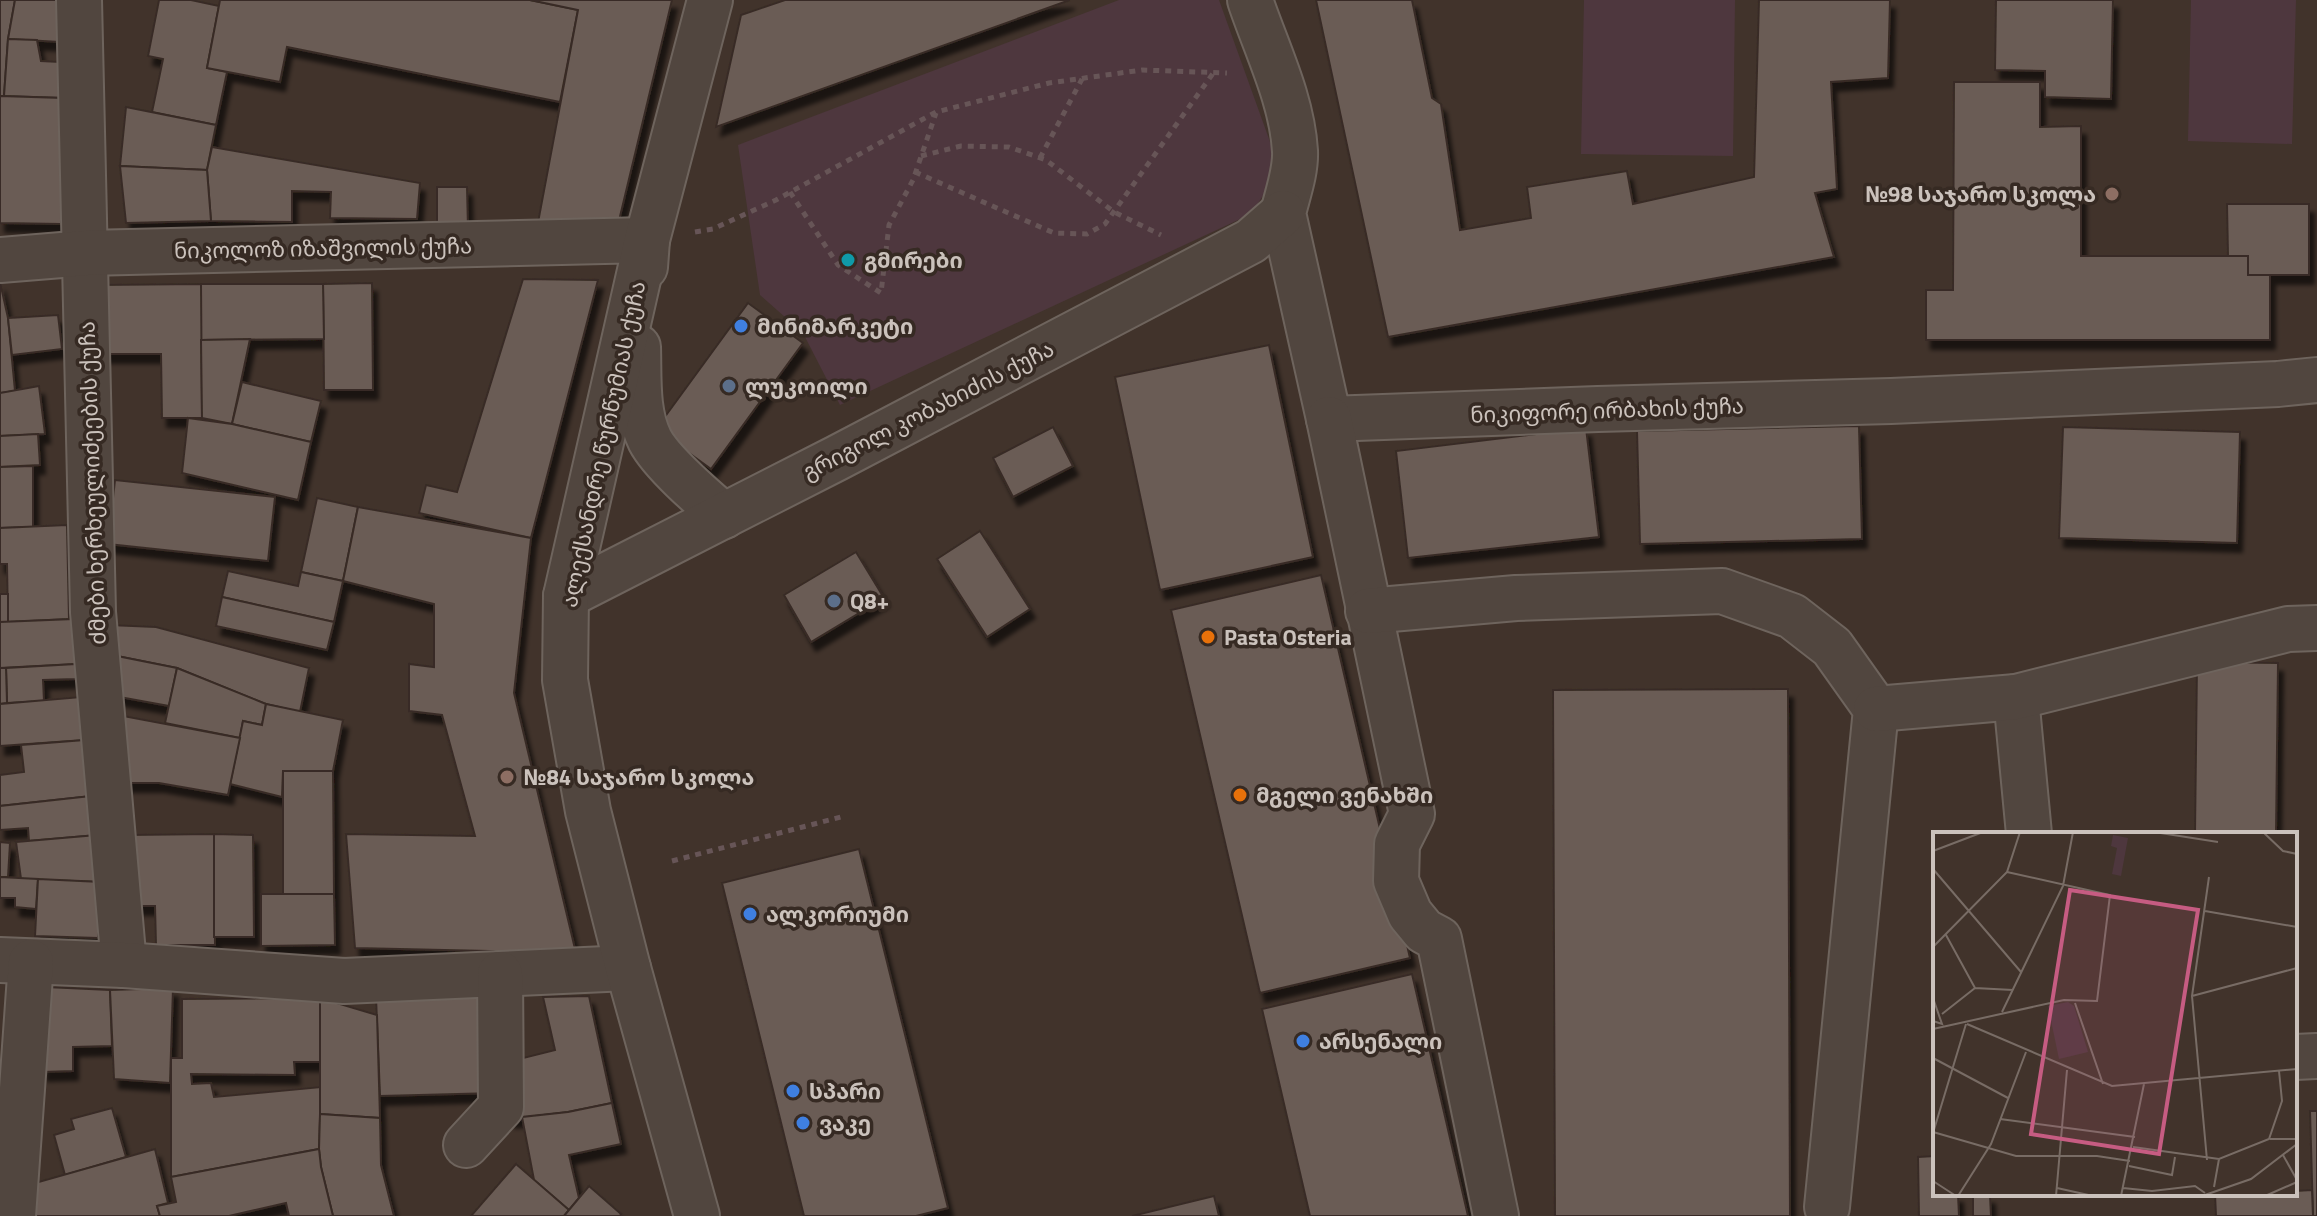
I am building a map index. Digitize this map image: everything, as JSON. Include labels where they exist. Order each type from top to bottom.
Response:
[{"type":"street","name":"ძმები ხერხეულიძეების ქუჩა","points":[[79,0],[93,612],[124,965]]},
{"type":"street","name":"ალექსანდრე წურწუმიას ქუჩა","points":[[697,1216],[588,811],[565,680],[566,596],[647,240],[710,0]]},
{"type":"street","points":[[1250,0],[1289,113],[1295,153],[1283,213],[1412,814],[1397,844],[1396,881],[1410,914],[1424,931],[1439,939],[1496,1216]]},
{"type":"street","name":"გრიგოლ კობახიძის ქუჩა","points":[[566,596],[1251,241],[1283,213]]},
{"type":"street","name":"ნიკოლოზ იზაშვილის ქუჩა","points":[[0,260],[86,253],[647,240]]},
{"type":"street","points":[[647,240],[638,346],[640,405],[650,439],[702,497],[724,516]]},
{"type":"street","name":"ნიკიფორე ირბახის ქუჩა","points":[[1329,419],[1907,401],[2317,380]]},
{"type":"street","points":[[1368,611],[1516,598],[1722,591],[1792,616],[1832,647],[1876,709],[1827,1207]]},
{"type":"street","points":[[1876,709],[2016,697],[2288,629],[2317,628]]},
{"type":"street","points":[[2016,697],[2029,832]]},
{"type":"street","points":[[13,1216],[15,961],[124,965],[344,981],[628,968]]},
{"type":"street","points":[[466,1145],[501,1107],[500,974]]},
{"type":"street","points":[[2297,1057],[2317,1056]]},
{"type":"path","points":[[647,240],[713,229],[790,192],[936,112],[1049,83],[1142,70],[1276,74]]},
{"type":"path","points":[[915,172],[1054,233],[1087,234],[1105,224],[1214,72]]},
{"type":"path","points":[[1040,158],[1082,79]]},
{"type":"path","points":[[790,192],[838,265],[881,293],[889,225],[915,172],[936,112]]},
{"type":"path","points":[[921,156],[961,146],[1009,147],[1046,160],[1114,212],[1161,235],[1174,228]]},
{"type":"path","points":[[672,861],[841,817]]},
{"type":"shaded area","points":[[1119,0],[1219,0],[1273,150],[1268,188],[1251,214],[840,405],[803,333],[760,295],[738,145]]},
{"type":"shaded area","points":[[1584,0],[1735,0],[1733,156],[1581,154]]},
{"type":"shaded area","points":[[2191,0],[2296,0],[2292,144],[2188,141]]},
{"type":"building","points":[[0,0],[15,0],[8,39],[4,96],[0,96]]},
{"type":"building","points":[[15,0],[63,0],[60,42],[8,39]]},
{"type":"building","points":[[159,0],[191,0],[219,6],[207,68],[227,72],[216,125],[152,112],[163,59],[148,56]]},
{"type":"building","points":[[220,0],[530,0],[578,10],[560,102],[287,47],[280,82],[207,68]]},
{"type":"building","points":[[530,0],[672,0],[617,229],[536,233],[578,10]]},
{"type":"building","points":[[785,0],[1070,0],[716,127],[741,15]]},
{"type":"building","points":[[1316,0],[1412,0],[1432,98],[1441,104],[1460,230],[1531,218],[1527,187],[1627,171],[1633,204],[1754,177],[1759,0],[1890,0],[1888,78],[1831,82],[1837,189],[1815,193],[1834,257],[1388,337]]},
{"type":"building","points":[[1996,0],[2113,0],[2111,99],[2045,97],[2045,71],[1995,70]]},
{"type":"building","points":[[8,39],[37,40],[41,61],[61,62],[63,98],[4,96]]},
{"type":"building","points":[[1954,82],[2040,82],[2040,127],[2081,126],[2081,256],[2248,256],[2248,275],[2270,275],[2270,340],[1926,340],[1926,290],[1953,290]]},
{"type":"building","points":[[0,96],[63,98],[61,224],[0,223]]},
{"type":"building","points":[[126,107],[216,125],[207,170],[120,166]]},
{"type":"building","points":[[212,147],[420,183],[417,219],[330,218],[331,192],[292,191],[292,222],[211,221],[207,170]]},
{"type":"building","points":[[120,166],[207,170],[211,221],[126,223]]},
{"type":"building","points":[[437,187],[467,187],[468,229],[437,229]]},
{"type":"building","points":[[2227,204],[2309,204],[2309,275],[2248,275],[2248,256],[2228,256]]},
{"type":"building","points":[[523,279],[598,280],[531,538],[419,513],[426,485],[457,492]]},
{"type":"building","points":[[0,282],[8,318],[15,391],[0,393]]},
{"type":"building","points":[[372,283],[373,390],[324,390],[323,284]]},
{"type":"building","points":[[201,284],[323,284],[324,339],[201,340]]},
{"type":"building","points":[[201,284],[202,418],[162,418],[161,354],[98,354],[97,285]]},
{"type":"building","name":"ლუკოილი","points":[[748,303],[803,343],[711,469],[656,429]]},
{"type":"building","points":[[58,315],[62,349],[12,355],[8,318]]},
{"type":"building","points":[[250,339],[232,424],[202,418],[201,340]]},
{"type":"building","points":[[1269,345],[1313,557],[1160,590],[1115,377]]},
{"type":"building","points":[[242,382],[321,401],[311,442],[232,424]]},
{"type":"building","points":[[39,386],[45,434],[0,436],[0,393]]},
{"type":"building","points":[[188,418],[232,424],[311,442],[298,500],[182,473]]},
{"type":"building","points":[[1859,426],[1862,539],[1640,544],[1637,431]]},
{"type":"building","points":[[1053,427],[1073,466],[1013,497],[993,458]]},
{"type":"building","points":[[2063,427],[2240,432],[2237,543],[2059,538]]},
{"type":"building","points":[[1586,428],[1599,537],[1408,558],[1396,451]]},
{"type":"building","points":[[38,434],[40,465],[0,467],[0,436]]},
{"type":"building","points":[[33,466],[33,527],[0,528],[0,467]]},
{"type":"building","points":[[115,480],[275,497],[268,561],[108,544]]},
{"type":"building","points":[[317,498],[358,507],[343,581],[301,572]]},
{"type":"building","points":[[358,507],[531,538],[514,693],[576,953],[355,948],[346,834],[475,836],[442,715],[409,711],[409,664],[434,667],[434,604],[343,581]]},
{"type":"building","points":[[67,525],[69,619],[8,622],[7,564],[0,564],[0,528]]},
{"type":"building","points":[[980,531],[1030,609],[987,637],[937,559]]},
{"type":"building","points":[[856,552],[884,598],[811,642],[784,595]]},
{"type":"building","points":[[228,571],[298,586],[301,572],[343,581],[334,622],[222,597]]},
{"type":"building","points":[[1321,575],[1410,958],[1260,993],[1171,610]]},
{"type":"building","points":[[0,594],[8,594],[8,622],[0,622]]},
{"type":"building","points":[[222,597],[334,622],[327,650],[216,626]]},
{"type":"building","points":[[74,619],[76,664],[0,668],[0,622]]},
{"type":"building","points":[[109,625],[156,627],[309,668],[300,712],[266,704],[177,668],[112,655]]},
{"type":"building","points":[[112,655],[177,668],[169,706],[114,696]]},
{"type":"building","points":[[2197,662],[2278,663],[2276,832],[2195,832]]},
{"type":"building","points":[[76,664],[76,679],[43,680],[44,701],[7,703],[6,668]]},
{"type":"building","points":[[0,668],[6,668],[7,703],[0,704]]},
{"type":"building","points":[[177,668],[266,704],[262,725],[243,721],[240,738],[165,723]]},
{"type":"building","points":[[1788,689],[1790,1216],[1555,1216],[1553,690]]},
{"type":"building","points":[[81,697],[85,740],[0,746],[0,704]]},
{"type":"building","points":[[266,704],[343,720],[333,771],[283,771],[282,797],[230,784],[243,721],[262,725]]},
{"type":"building","points":[[118,715],[240,738],[228,795],[159,783],[121,783]]},
{"type":"building","points":[[85,740],[91,796],[0,806],[0,775],[24,772],[21,745]]},
{"type":"building","points":[[283,771],[333,771],[334,894],[283,894]]},
{"type":"building","points":[[91,796],[97,835],[29,841],[28,828],[0,830],[0,806]]},
{"type":"building","points":[[214,834],[215,945],[156,945],[155,906],[126,906],[126,835]]},
{"type":"building","points":[[214,834],[253,835],[254,937],[214,937]]},
{"type":"building","points":[[97,835],[101,882],[21,879],[16,842]]},
{"type":"building","points":[[0,842],[10,843],[8,877],[0,877]]},
{"type":"building","points":[[859,849],[948,1208],[916,1216],[804,1216],[722,883]]},
{"type":"building","points":[[0,877],[38,879],[36,909],[15,907],[15,898],[0,898]]},
{"type":"building","points":[[38,879],[101,882],[98,938],[35,936]]},
{"type":"building","points":[[261,894],[334,894],[335,945],[261,946]]},
{"type":"building","points":[[1412,974],[1468,1216],[1310,1216],[1262,1009]]},
{"type":"building","points":[[46,987],[110,990],[112,1046],[73,1047],[73,1071],[42,1072]]},
{"type":"building","points":[[173,988],[170,1083],[114,1079],[110,990]]},
{"type":"building","points":[[493,993],[496,1093],[380,1096],[376,997]]},
{"type":"building","points":[[589,996],[612,1103],[510,1119],[503,1063],[555,1050],[543,997]]},
{"type":"building","points":[[320,998],[321,1062],[294,1062],[295,1075],[191,1074],[192,1084],[211,1083],[214,1097],[321,1087],[319,1149],[171,1177],[171,1058],[182,1058],[182,999]]},
{"type":"building","points":[[320,998],[377,1015],[380,1118],[320,1114]]},
{"type":"building","points":[[612,1103],[621,1144],[569,1155],[579,1198],[569,1210],[534,1180],[522,1117]]},
{"type":"building","points":[[112,1108],[126,1157],[65,1175],[54,1135],[74,1129],[71,1119]]},
{"type":"building","points":[[2310,1111],[2317,1111],[2317,1216],[2313,1216]]},
{"type":"building","points":[[320,1114],[380,1118],[381,1165],[394,1216],[333,1216],[321,1167]]},
{"type":"building","points":[[155,1149],[168,1203],[157,1206],[160,1216],[36,1216],[35,1183]]},
{"type":"building","points":[[319,1149],[333,1216],[289,1216],[286,1203],[229,1216],[160,1216],[157,1206],[176,1202],[171,1177]]},
{"type":"building","points":[[1933,1156],[1933,1196],[1958,1196],[1959,1216],[1919,1216],[1918,1157]]},
{"type":"building","points":[[516,1164],[569,1210],[564,1216],[471,1216]]},
{"type":"building","points":[[589,1186],[621,1214],[620,1216],[564,1216]]},
{"type":"building","points":[[2312,1190],[2313,1216],[2216,1216],[2215,1196],[2297,1196],[2297,1191]]},
{"type":"building","points":[[1214,1196],[1219,1216],[1132,1216]]},
{"type":"building","points":[[1973,1196],[1990,1196],[1991,1216],[1973,1216]]},
{"type":"place","name":"№98 საჯარო სკოლა","points":[[2112,194]]},
{"type":"place","name":"გმირები","points":[[848,260]]},
{"type":"place","name":"მინიმარკეტი","points":[[741,326]]},
{"type":"place","name":"ლუკოილი","points":[[729,386]]},
{"type":"place","name":"Q8+","points":[[834,601]]},
{"type":"place","name":"Pasta Osteria","points":[[1208,637]]},
{"type":"place","name":"№84 საჯარო სკოლა","points":[[507,777]]},
{"type":"place","name":"მგელი ვენახში","points":[[1240,795]]},
{"type":"place","name":"ალკორიუმი","points":[[750,914]]},
{"type":"place","name":"არსენალი","points":[[1303,1041]]},
{"type":"place","name":"სპარი","points":[[793,1091]]},
{"type":"place","name":"ვაკე","points":[[803,1123]]}]
